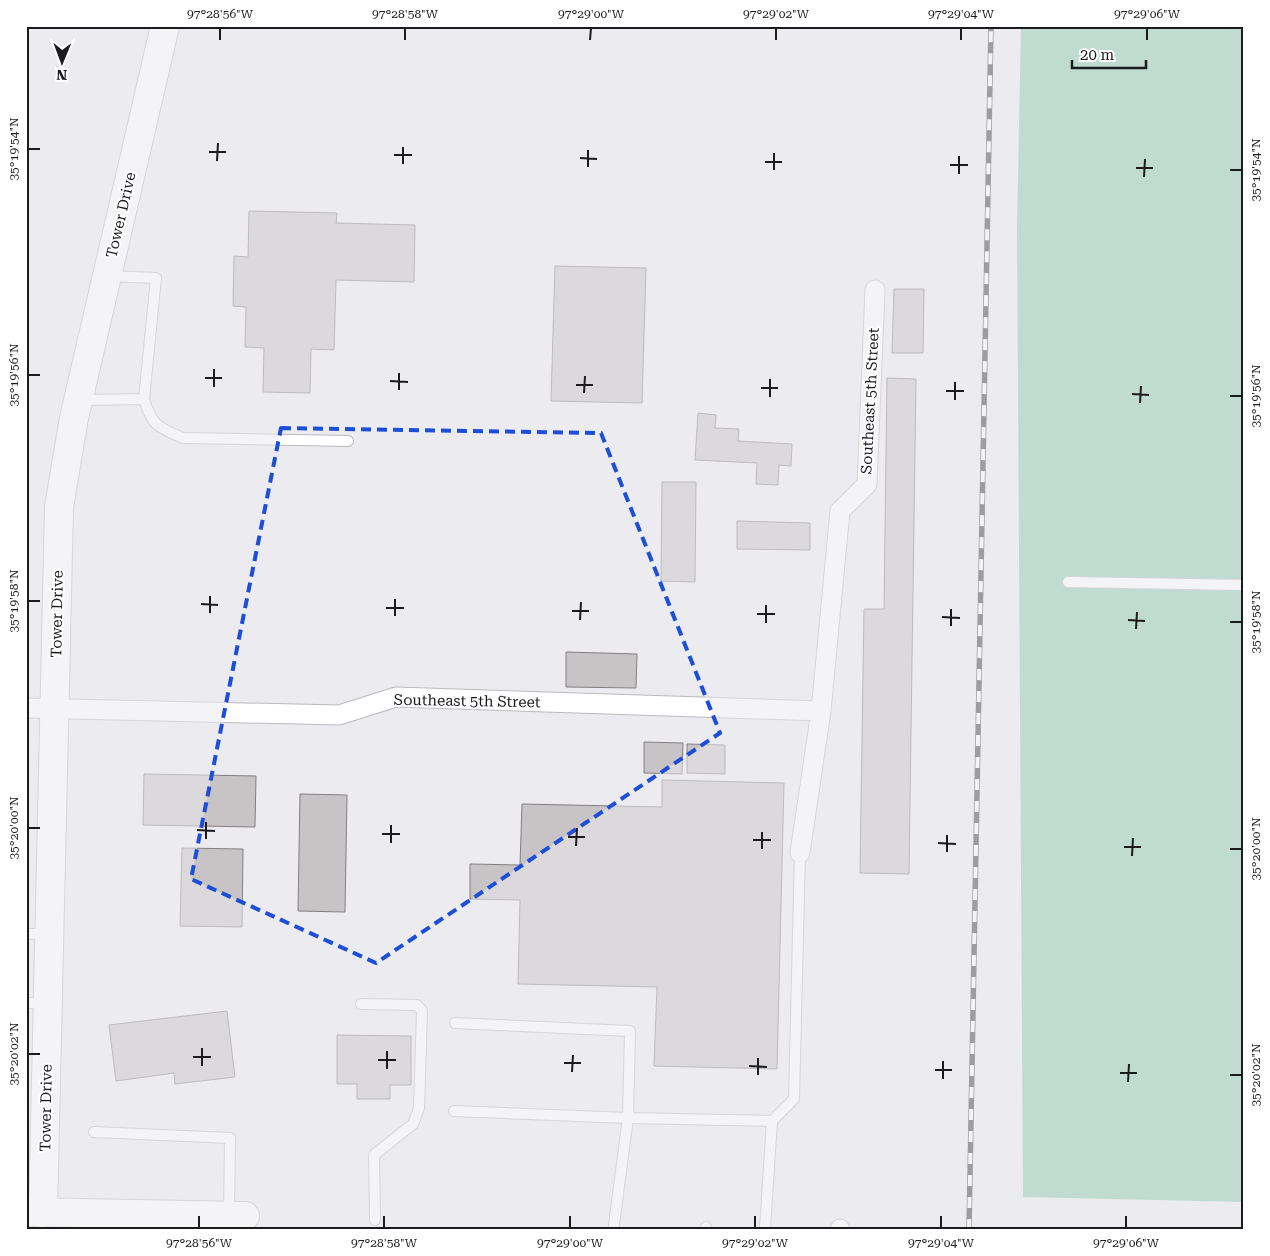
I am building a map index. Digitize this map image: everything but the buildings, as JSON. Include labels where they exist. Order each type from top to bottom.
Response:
[{"type":"street","name":"Tower Drive","points":[[38,1215],[38,934],[55,708],[59,507],[78,400],[165,26]]},
{"type":"street","name":"Southeast 5th Street","points":[[800,853],[821,711],[840,511],[867,484],[875,290]]},
{"type":"street","name":"Southeast 5th Street","points":[[26,708],[338,715],[396,696],[821,711]]},
{"type":"street","points":[[38,1215],[239,1221]]},
{"type":"lane","points":[[107,276],[156,278],[144,399],[149,413],[160,428],[182,438],[348,441]]},
{"type":"lane","points":[[78,400],[144,399]]},
{"type":"lane","points":[[1068,582],[1244,585]]},
{"type":"lane","points":[[765,1228],[772,1121],[794,1099],[800,853]]},
{"type":"lane","points":[[361,1004],[417,1005],[422,1011],[419,1108],[412,1124],[374,1155],[376,1220]]},
{"type":"lane","points":[[455,1023],[630,1031],[628,1118],[614,1224]]},
{"type":"lane","points":[[454,1111],[628,1118],[772,1121]]},
{"type":"lane","points":[[94,1132],[230,1138],[239,1221]]},
{"type":"highlighted area","points":[[281,428],[601,433],[720,733],[376,963],[191,879]]},
{"type":"green space","points":[[1021,26],[1244,26],[1244,1202],[1023,1197],[1017,228]]},
{"type":"railway","points":[[969,1230],[991,26]]}]
